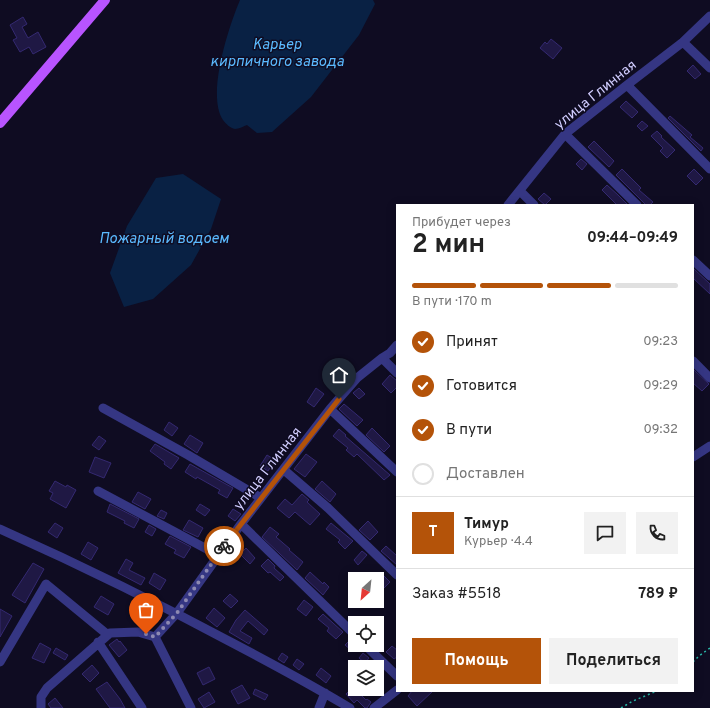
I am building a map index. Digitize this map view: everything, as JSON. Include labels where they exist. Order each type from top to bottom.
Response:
[{"type":"main road","points":[[0,123],[105,0]]},
{"type":"street","name":"улица Глинная","points":[[509,204],[565,134],[683,42],[710,16]]},
{"type":"street","points":[[683,42],[710,68]]},
{"type":"street","points":[[626,85],[710,169]]},
{"type":"street","points":[[565,134],[637,204]]},
{"type":"street","points":[[520,191],[533,204]]},
{"type":"street","points":[[694,261],[710,276]]},
{"type":"street","name":"улица Глинная","points":[[155,637],[177,613],[241,524],[330,409],[357,378],[390,353],[396,346]]},
{"type":"street","points":[[382,358],[396,372]]},
{"type":"street","points":[[694,362],[710,378]]},
{"type":"street","points":[[103,408],[188,455],[261,498]]},
{"type":"street","points":[[330,409],[396,471]]},
{"type":"street","points":[[694,455],[710,446]]},
{"type":"street","points":[[284,470],[328,508],[396,574]]},
{"type":"street","points":[[98,492],[218,555]]},
{"type":"street","points":[[241,524],[348,628]]},
{"type":"street","points":[[0,529],[68,559],[177,613],[326,693],[350,708]]},
{"type":"street","points":[[0,662],[46,584],[108,635]]},
{"type":"street","points":[[40,707],[41,697],[47,688],[98,642],[110,633],[138,632],[155,637],[191,708]]},
{"type":"street","points":[[98,642],[142,708]]},
{"type":"street","points":[[372,652],[396,675]]},
{"type":"street","points":[[374,708],[396,691]]},
{"type":"street","points":[[319,708],[326,693]]},
{"type":"path","points":[[694,661],[710,648]]},
{"type":"path","points":[[621,708],[655,692]]},
{"type":"water","name":"Карьер кирпичного завода","points":[[240,0],[373,0],[375,4],[359,35],[311,97],[272,132],[257,133],[247,125],[235,129],[228,126],[223,120],[218,109],[217,94],[221,60],[230,26]]},
{"type":"water","name":"Пожарный водоем","points":[[183,174],[221,199],[211,229],[191,265],[153,299],[124,307],[110,273],[127,226],[156,178]]},
{"type":"building","points":[[23,17],[27,24],[22,27],[28,38],[38,32],[46,47],[33,54],[29,47],[20,52],[13,40],[17,38],[10,25]]},
{"type":"building","points":[[551,39],[562,48],[553,59],[540,48],[545,42],[547,44]]},
{"type":"building","points":[[693,65],[701,74],[695,79],[687,71]]},
{"type":"building","points":[[626,101],[638,112],[632,118],[620,107]]},
{"type":"building","points":[[670,116],[692,135],[690,137],[703,148],[701,151],[668,118]]},
{"type":"building","points":[[642,121],[648,126],[642,131],[637,126]]},
{"type":"building","points":[[657,131],[662,136],[661,137],[675,150],[667,158],[660,151],[663,148],[651,136]]},
{"type":"building","points":[[594,141],[614,161],[609,167],[588,147]]},
{"type":"building","points":[[581,159],[587,164],[582,170],[576,164]]},
{"type":"building","points":[[622,169],[641,188],[639,190],[653,202],[651,204],[645,204],[616,175]]},
{"type":"building","points":[[694,169],[703,178],[696,185],[687,176]]},
{"type":"building","points":[[607,185],[627,204],[616,204],[602,190]]},
{"type":"building","points":[[544,193],[551,199],[546,204],[544,204],[538,199]]},
{"type":"building","points":[[694,269],[710,284],[710,294],[694,279]]},
{"type":"building","points":[[694,370],[709,384],[702,391],[694,384]]},
{"type":"building","points":[[390,375],[396,380],[396,388],[391,393],[382,384]]},
{"type":"building","points":[[316,388],[324,394],[314,407],[307,402]]},
{"type":"building","points":[[359,388],[365,394],[359,399],[353,393]]},
{"type":"building","points":[[344,404],[363,420],[357,426],[339,409]]},
{"type":"building","points":[[169,422],[178,428],[172,436],[164,430]]},
{"type":"building","points":[[372,428],[390,446],[384,452],[366,435]]},
{"type":"building","points":[[339,429],[390,475],[384,480],[357,454],[354,457],[346,450],[348,448],[333,436]]},
{"type":"building","points":[[190,435],[203,443],[197,453],[184,444]]},
{"type":"building","points":[[99,436],[106,441],[99,450],[92,445]]},
{"type":"building","points":[[155,444],[179,458],[171,469],[164,464],[165,462],[150,451]]},
{"type":"building","points":[[306,454],[317,462],[305,477],[294,469]]},
{"type":"building","points":[[267,455],[275,460],[268,471],[260,466]]},
{"type":"building","points":[[95,457],[111,463],[104,478],[89,472]]},
{"type":"building","points":[[190,464],[233,488],[227,498],[218,493],[220,490],[185,472]]},
{"type":"building","points":[[55,481],[76,490],[66,508],[50,499],[53,493],[49,491]]},
{"type":"building","points":[[322,481],[336,494],[330,502],[315,489]]},
{"type":"building","points":[[138,492],[151,499],[145,509],[132,502]]},
{"type":"building","points":[[302,494],[309,500],[307,502],[320,514],[310,525],[295,512],[289,518],[277,508],[285,499],[292,505]]},
{"type":"building","points":[[110,504],[139,519],[134,528],[124,523],[125,521],[107,512]]},
{"type":"building","points":[[200,504],[210,510],[205,516],[196,510]]},
{"type":"building","points":[[233,509],[241,514],[235,521],[228,516]]},
{"type":"building","points":[[161,510],[167,513],[164,519],[157,516]]},
{"type":"building","points":[[189,520],[203,528],[198,537],[183,530]]},
{"type":"building","points":[[368,521],[378,532],[370,540],[359,530]]},
{"type":"building","points":[[55,523],[63,528],[57,538],[48,532]]},
{"type":"building","points":[[331,523],[353,541],[345,549],[338,542],[340,540],[326,529]]},
{"type":"building","points":[[149,525],[156,529],[152,536],[145,532]]},
{"type":"building","points":[[270,527],[279,534],[276,537],[303,562],[297,570],[262,537]]},
{"type":"building","points":[[170,536],[191,547],[184,558],[174,553],[176,550],[165,544]]},
{"type":"building","points":[[88,542],[98,548],[91,560],[81,554]]},
{"type":"building","points":[[386,546],[396,555],[396,564],[381,551]]},
{"type":"building","points":[[246,548],[255,558],[250,564],[240,554]]},
{"type":"building","points":[[362,551],[367,555],[358,565],[354,560]]},
{"type":"building","points":[[126,559],[133,563],[129,570],[145,578],[141,585],[118,573]]},
{"type":"building","points":[[268,559],[275,566],[274,568],[284,577],[280,581],[261,566]]},
{"type":"building","points":[[33,563],[44,569],[25,603],[12,595]]},
{"type":"building","points":[[310,572],[323,584],[324,582],[329,587],[323,595],[305,578]]},
{"type":"building","points":[[154,573],[166,580],[160,590],[149,583]]},
{"type":"building","points":[[384,576],[390,582],[384,588]]},
{"type":"building","points":[[230,594],[238,601],[231,608],[223,601]]},
{"type":"building","points":[[101,596],[114,604],[108,615],[94,607]]},
{"type":"building","points":[[304,600],[313,607],[306,616],[297,609]]},
{"type":"building","points":[[139,602],[153,611],[146,624],[132,616]]},
{"type":"building","points":[[214,608],[225,618],[217,627],[206,618]]},
{"type":"building","points":[[0,609],[12,616],[0,637]]},
{"type":"building","points":[[245,610],[268,630],[264,635],[248,621],[240,631],[252,638],[249,644],[229,632],[236,620]]},
{"type":"building","points":[[323,614],[343,632],[336,639],[327,631],[329,628],[318,619]]},
{"type":"building","points":[[117,639],[127,650],[119,657],[109,645]]},
{"type":"building","points":[[40,643],[51,649],[44,663],[32,658]]},
{"type":"building","points":[[392,646],[396,649],[396,658],[394,659],[386,652]]},
{"type":"building","points":[[56,648],[68,655],[65,660],[53,653]]},
{"type":"building","points":[[282,653],[288,657],[284,663],[278,659]]},
{"type":"building","points":[[363,653],[369,658],[367,660],[361,660],[359,658]]},
{"type":"building","points":[[297,659],[304,664],[299,670],[293,665]]},
{"type":"building","points":[[92,665],[99,673],[90,682],[82,674]]},
{"type":"building","points":[[209,667],[215,679],[203,685],[197,673]]},
{"type":"building","points":[[321,668],[331,676],[326,683],[316,675]]},
{"type":"building","points":[[107,682],[125,708],[110,708],[96,689]]},
{"type":"building","points":[[242,685],[250,698],[238,704],[231,691]]},
{"type":"building","points":[[255,689],[268,695],[265,700],[253,694]]},
{"type":"building","points":[[209,692],[215,702],[204,708],[198,699]]},
{"type":"building","points":[[348,692],[348,696],[362,696],[371,702],[367,708],[365,708],[357,700],[354,703],[346,694]]},
{"type":"building","points":[[411,692],[432,692],[417,706],[408,696]]},
{"type":"building","points":[[55,698],[63,708],[51,708],[48,704]]},
{"type":"way so far","points":[[146,634],[155,637],[177,613],[224,546]]},
{"type":"route","points":[[224,546],[339,399]]}]
